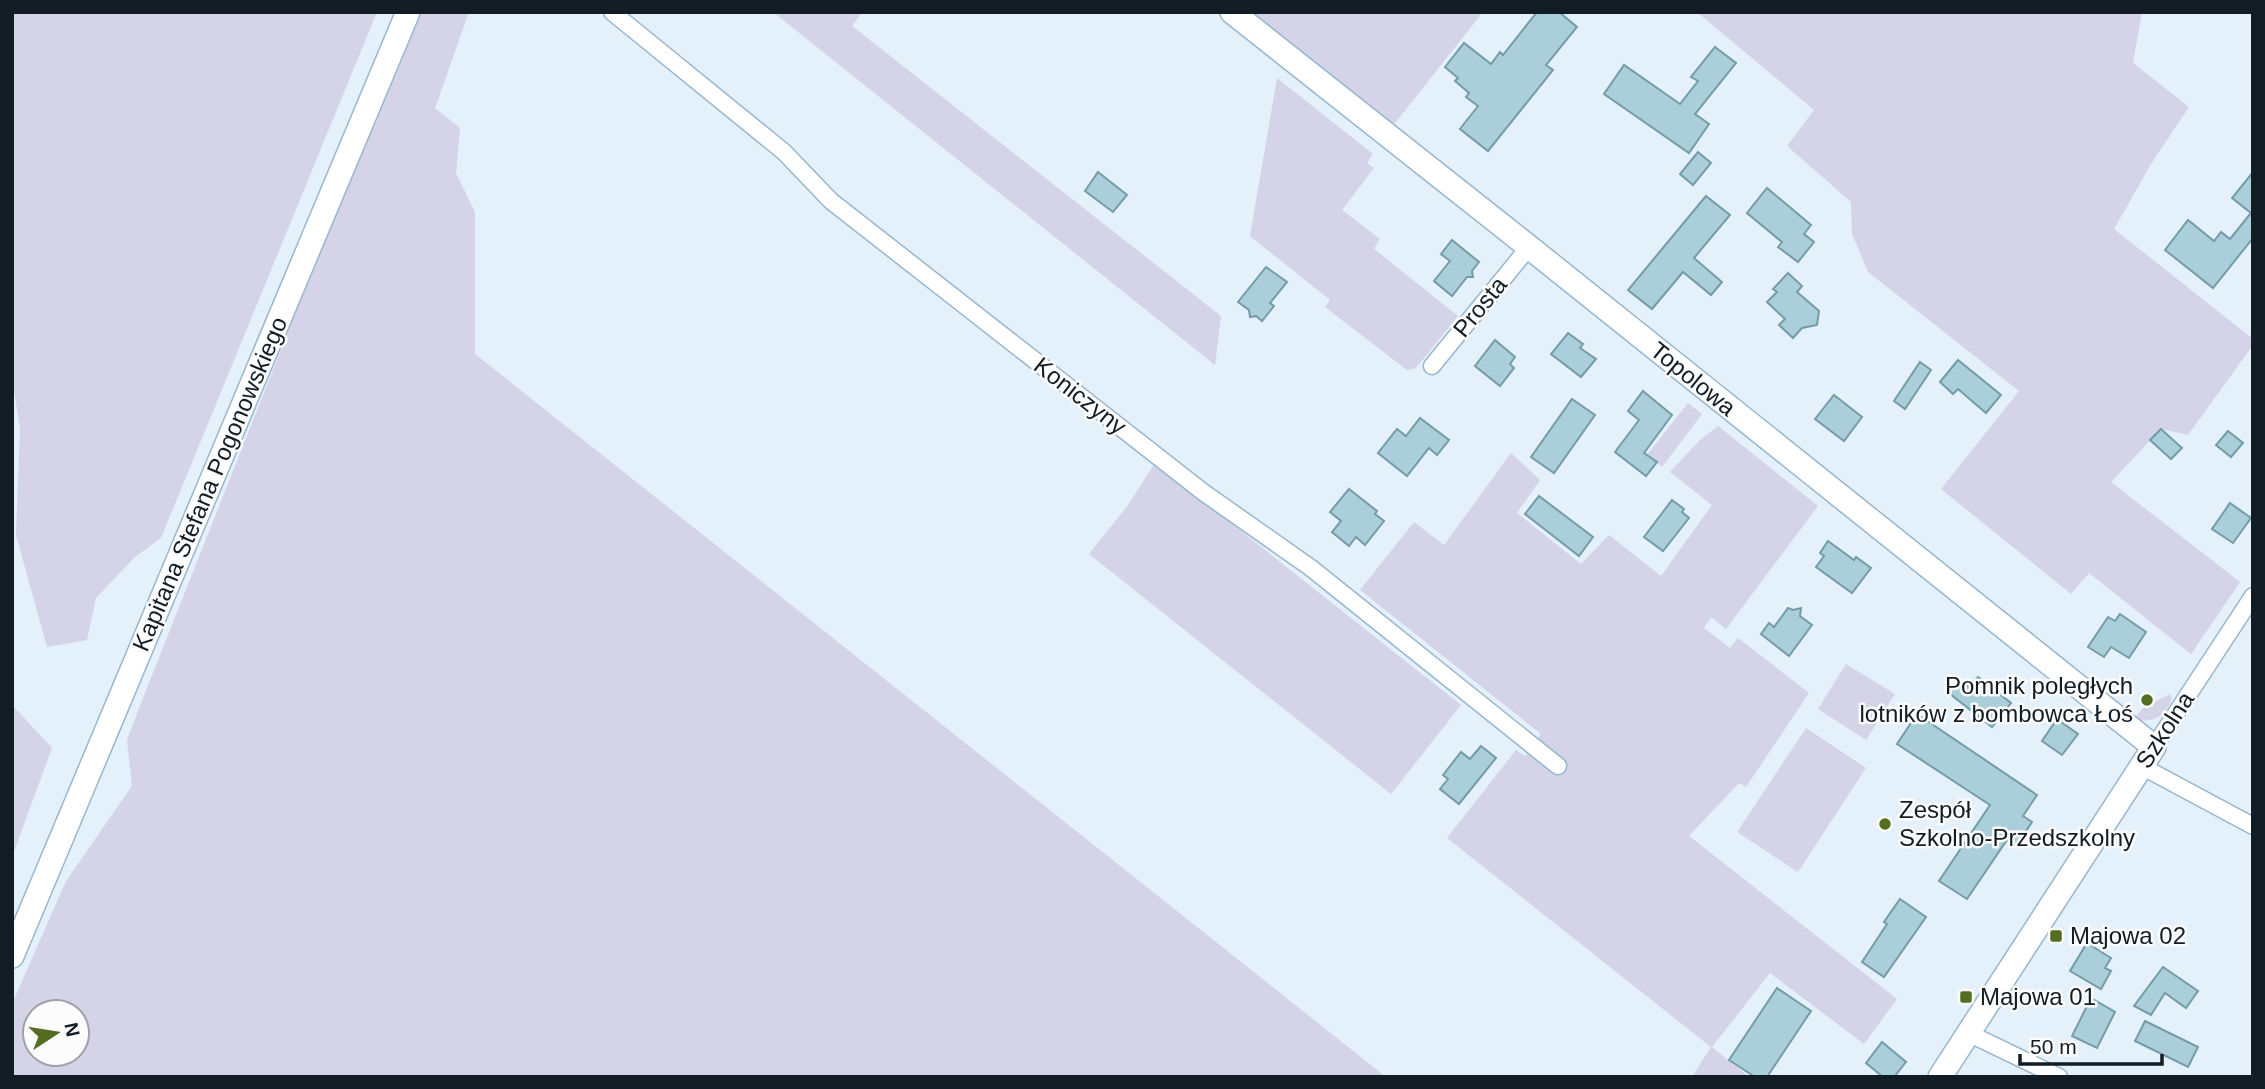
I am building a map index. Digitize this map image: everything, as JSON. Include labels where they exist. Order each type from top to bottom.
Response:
[{"type":"street","name":"Kapitana Stefana Pogonowskiego","points":[[12,956],[408,12]]},
{"type":"street","name":"Koniczyny","points":[[612,12],[784,152],[831,201],[1202,492],[1311,568],[1558,766]]},
{"type":"street","name":"Topolowa","points":[[1232,12],[1529,247],[2147,757],[2253,826]]},
{"type":"street","name":"Prosta","points":[[1432,366],[1529,247]]},
{"type":"street","name":"Szkolna","points":[[1940,1077],[2253,596]]},
{"type":"street","points":[[1968,1033],[2059,1077]]},
{"type":"shaded area","points":[[12,12],[377,12],[161,538],[135,557],[96,598],[87,640],[47,647],[16,535],[20,428],[12,378]]},
{"type":"shaded area","points":[[422,12],[469,12],[435,108],[460,128],[456,173],[475,212],[475,354],[1386,1077],[12,1077],[12,1004],[66,881],[132,786],[127,740],[309,279]]},
{"type":"shaded area","points":[[773,12],[862,12],[852,26],[1221,316],[1215,365]]},
{"type":"shaded area","points":[[1245,12],[1483,12],[1392,127]]},
{"type":"shaded area","points":[[1697,12],[2142,12],[2133,63],[2189,107],[2151,164],[2114,229],[2253,339],[2253,345],[2188,435],[2161,429],[2111,482],[2240,582],[2191,654],[2089,573],[2071,594],[1941,489],[2019,391],[1868,272],[1852,234],[1851,202],[1787,146],[1814,110]]},
{"type":"shaded area","points":[[1277,78],[1373,154],[1367,163],[1374,168],[1342,210],[1380,239],[1374,249],[1458,316],[1416,368],[1407,370],[1325,307],[1330,300],[1250,236]]},
{"type":"shaded area","points":[[1688,403],[1702,414],[1662,467],[1647,455]]},
{"type":"shaded area","points":[[1718,426],[1818,506],[1726,629],[1711,617],[1704,628],[1730,648],[1738,638],[1809,693],[1746,787],[1739,783],[1689,836],[1897,999],[1864,1044],[1770,973],[1712,1047],[1749,1077],[1692,1077],[1711,1047],[1447,838],[1516,750],[1525,756],[1541,734],[1360,590],[1414,522],[1444,545],[1511,453],[1540,480],[1517,513],[1581,564],[1609,535],[1661,576],[1712,505],[1670,472],[1700,440]]},
{"type":"shaded area","points":[[1155,463],[1461,705],[1391,794],[1089,554],[1128,505]]},
{"type":"shaded area","points":[[1846,664],[1895,694],[1866,740],[1818,709]]},
{"type":"shaded area","points":[[2170,694],[2172,699],[2162,714],[2153,719],[2134,719],[2143,708]]},
{"type":"shaded area","points":[[12,705],[52,748],[12,857]]},
{"type":"shaded area","points":[[1806,728],[1866,768],[1798,872],[1737,832]]},
{"type":"building","points":[[1537,12],[1559,12],[1577,27],[1546,65],[1553,70],[1488,151],[1460,129],[1478,106],[1466,97],[1469,93],[1455,81],[1458,78],[1445,67],[1464,43],[1491,64],[1500,52],[1503,55]]},
{"type":"building","points":[[1715,47],[1736,63],[1695,114],[1709,124],[1689,153],[1604,94],[1624,65],[1680,104],[1698,81],[1691,77]]},
{"type":"building","points":[[1698,152],[1711,163],[1693,185],[1680,174]]},
{"type":"building","points":[[1098,172],[1127,195],[1113,212],[1085,191]]},
{"type":"building","points":[[2253,172],[2253,238],[2213,288],[2165,250],[2188,220],[2214,241],[2221,232],[2230,239],[2251,213],[2232,198]]},
{"type":"building","points":[[1767,188],[1811,225],[1804,234],[1814,242],[1798,262],[1778,247],[1782,242],[1747,213]]},
{"type":"building","points":[[1706,196],[1730,215],[1694,258],[1722,282],[1711,295],[1683,272],[1652,309],[1628,290]]},
{"type":"building","points":[[1452,240],[1479,262],[1472,271],[1473,277],[1467,277],[1452,296],[1434,281],[1450,261],[1441,254]]},
{"type":"building","points":[[1266,267],[1287,282],[1270,303],[1274,306],[1262,321],[1256,316],[1250,317],[1249,310],[1238,302]]},
{"type":"building","points":[[1788,273],[1802,286],[1797,292],[1819,311],[1817,325],[1802,328],[1793,338],[1779,325],[1785,319],[1767,302],[1777,292],[1773,289]]},
{"type":"building","points":[[1568,333],[1583,344],[1580,348],[1596,359],[1581,377],[1551,354]]},
{"type":"building","points":[[1495,340],[1515,357],[1510,364],[1514,368],[1500,386],[1475,366]]},
{"type":"building","points":[[1958,360],[2001,395],[1986,413],[1958,389],[1953,394],[1940,382]]},
{"type":"building","points":[[1920,362],[1931,370],[1905,409],[1894,401]]},
{"type":"building","points":[[1643,391],[1672,415],[1644,453],[1657,462],[1646,476],[1615,452],[1639,420],[1628,411]]},
{"type":"building","points":[[1834,395],[1862,417],[1844,441],[1815,419]]},
{"type":"building","points":[[1572,399],[1595,415],[1554,473],[1531,457]]},
{"type":"building","points":[[1420,418],[1449,440],[1437,455],[1429,448],[1407,476],[1378,453],[1397,429],[1406,436]]},
{"type":"building","points":[[2161,429],[2182,448],[2171,459],[2150,440]]},
{"type":"building","points":[[2228,431],[2243,443],[2231,457],[2216,445]]},
{"type":"building","points":[[1349,489],[1377,511],[1375,514],[1384,521],[1365,545],[1356,537],[1349,546],[1332,532],[1341,521],[1330,512]]},
{"type":"building","points":[[1539,496],[1593,537],[1579,556],[1525,514]]},
{"type":"building","points":[[1672,500],[1684,509],[1682,512],[1689,518],[1663,551],[1644,537]]},
{"type":"building","points":[[2230,503],[2251,518],[2233,543],[2212,529]]},
{"type":"building","points":[[1828,541],[1854,560],[1856,557],[1871,568],[1852,593],[1816,567],[1824,556],[1820,553]]},
{"type":"building","points":[[1788,608],[1801,608],[1800,616],[1812,625],[1789,656],[1761,634],[1769,623],[1774,627]]},
{"type":"building","points":[[2120,614],[2146,632],[2129,658],[2111,647],[2104,657],[2088,647],[2108,617],[2115,621]]},
{"type":"building","points":[[1978,677],[2011,703],[1992,727],[1949,693],[1960,680],[1969,687]]},
{"type":"building","points":[[1917,714],[2037,795],[2023,816],[2032,822],[2016,846],[2007,840],[1967,899],[1939,881],[1990,805],[1897,744]]},
{"type":"building","points":[[2057,719],[2078,734],[2062,755],[2042,741]]},
{"type":"building","points":[[1481,746],[1496,758],[1459,804],[1440,789],[1448,779],[1443,775],[1461,752],[1470,759]]},
{"type":"building","points":[[1900,899],[1926,917],[1884,977],[1862,962]]},
{"type":"building","points":[[2087,943],[2111,958],[2105,968],[2111,971],[2101,989],[2070,971]]},
{"type":"building","points":[[2163,967],[2198,991],[2186,1008],[2165,993],[2151,1015],[2134,1006]]},
{"type":"building","points":[[1777,988],[1811,1011],[1767,1077],[1755,1077],[1729,1060]]},
{"type":"building","points":[[2091,998],[2115,1012],[2097,1048],[2072,1036]]},
{"type":"building","points":[[2145,1021],[2198,1047],[2188,1067],[2135,1041]]},
{"type":"building","points":[[1882,1042],[1906,1062],[1894,1077],[1883,1077],[1866,1063]]},
{"type":"place","name":"Pomnik poległych lotników z bombowca Łoś","points":[[2147,700]]},
{"type":"place","name":"Zespół Szkolno-Przedszkolny","points":[[1885,824]]},
{"type":"place","name":"Majowa 02","points":[[2056,936]]},
{"type":"place","name":"Majowa 01","points":[[1966,997]]}]
